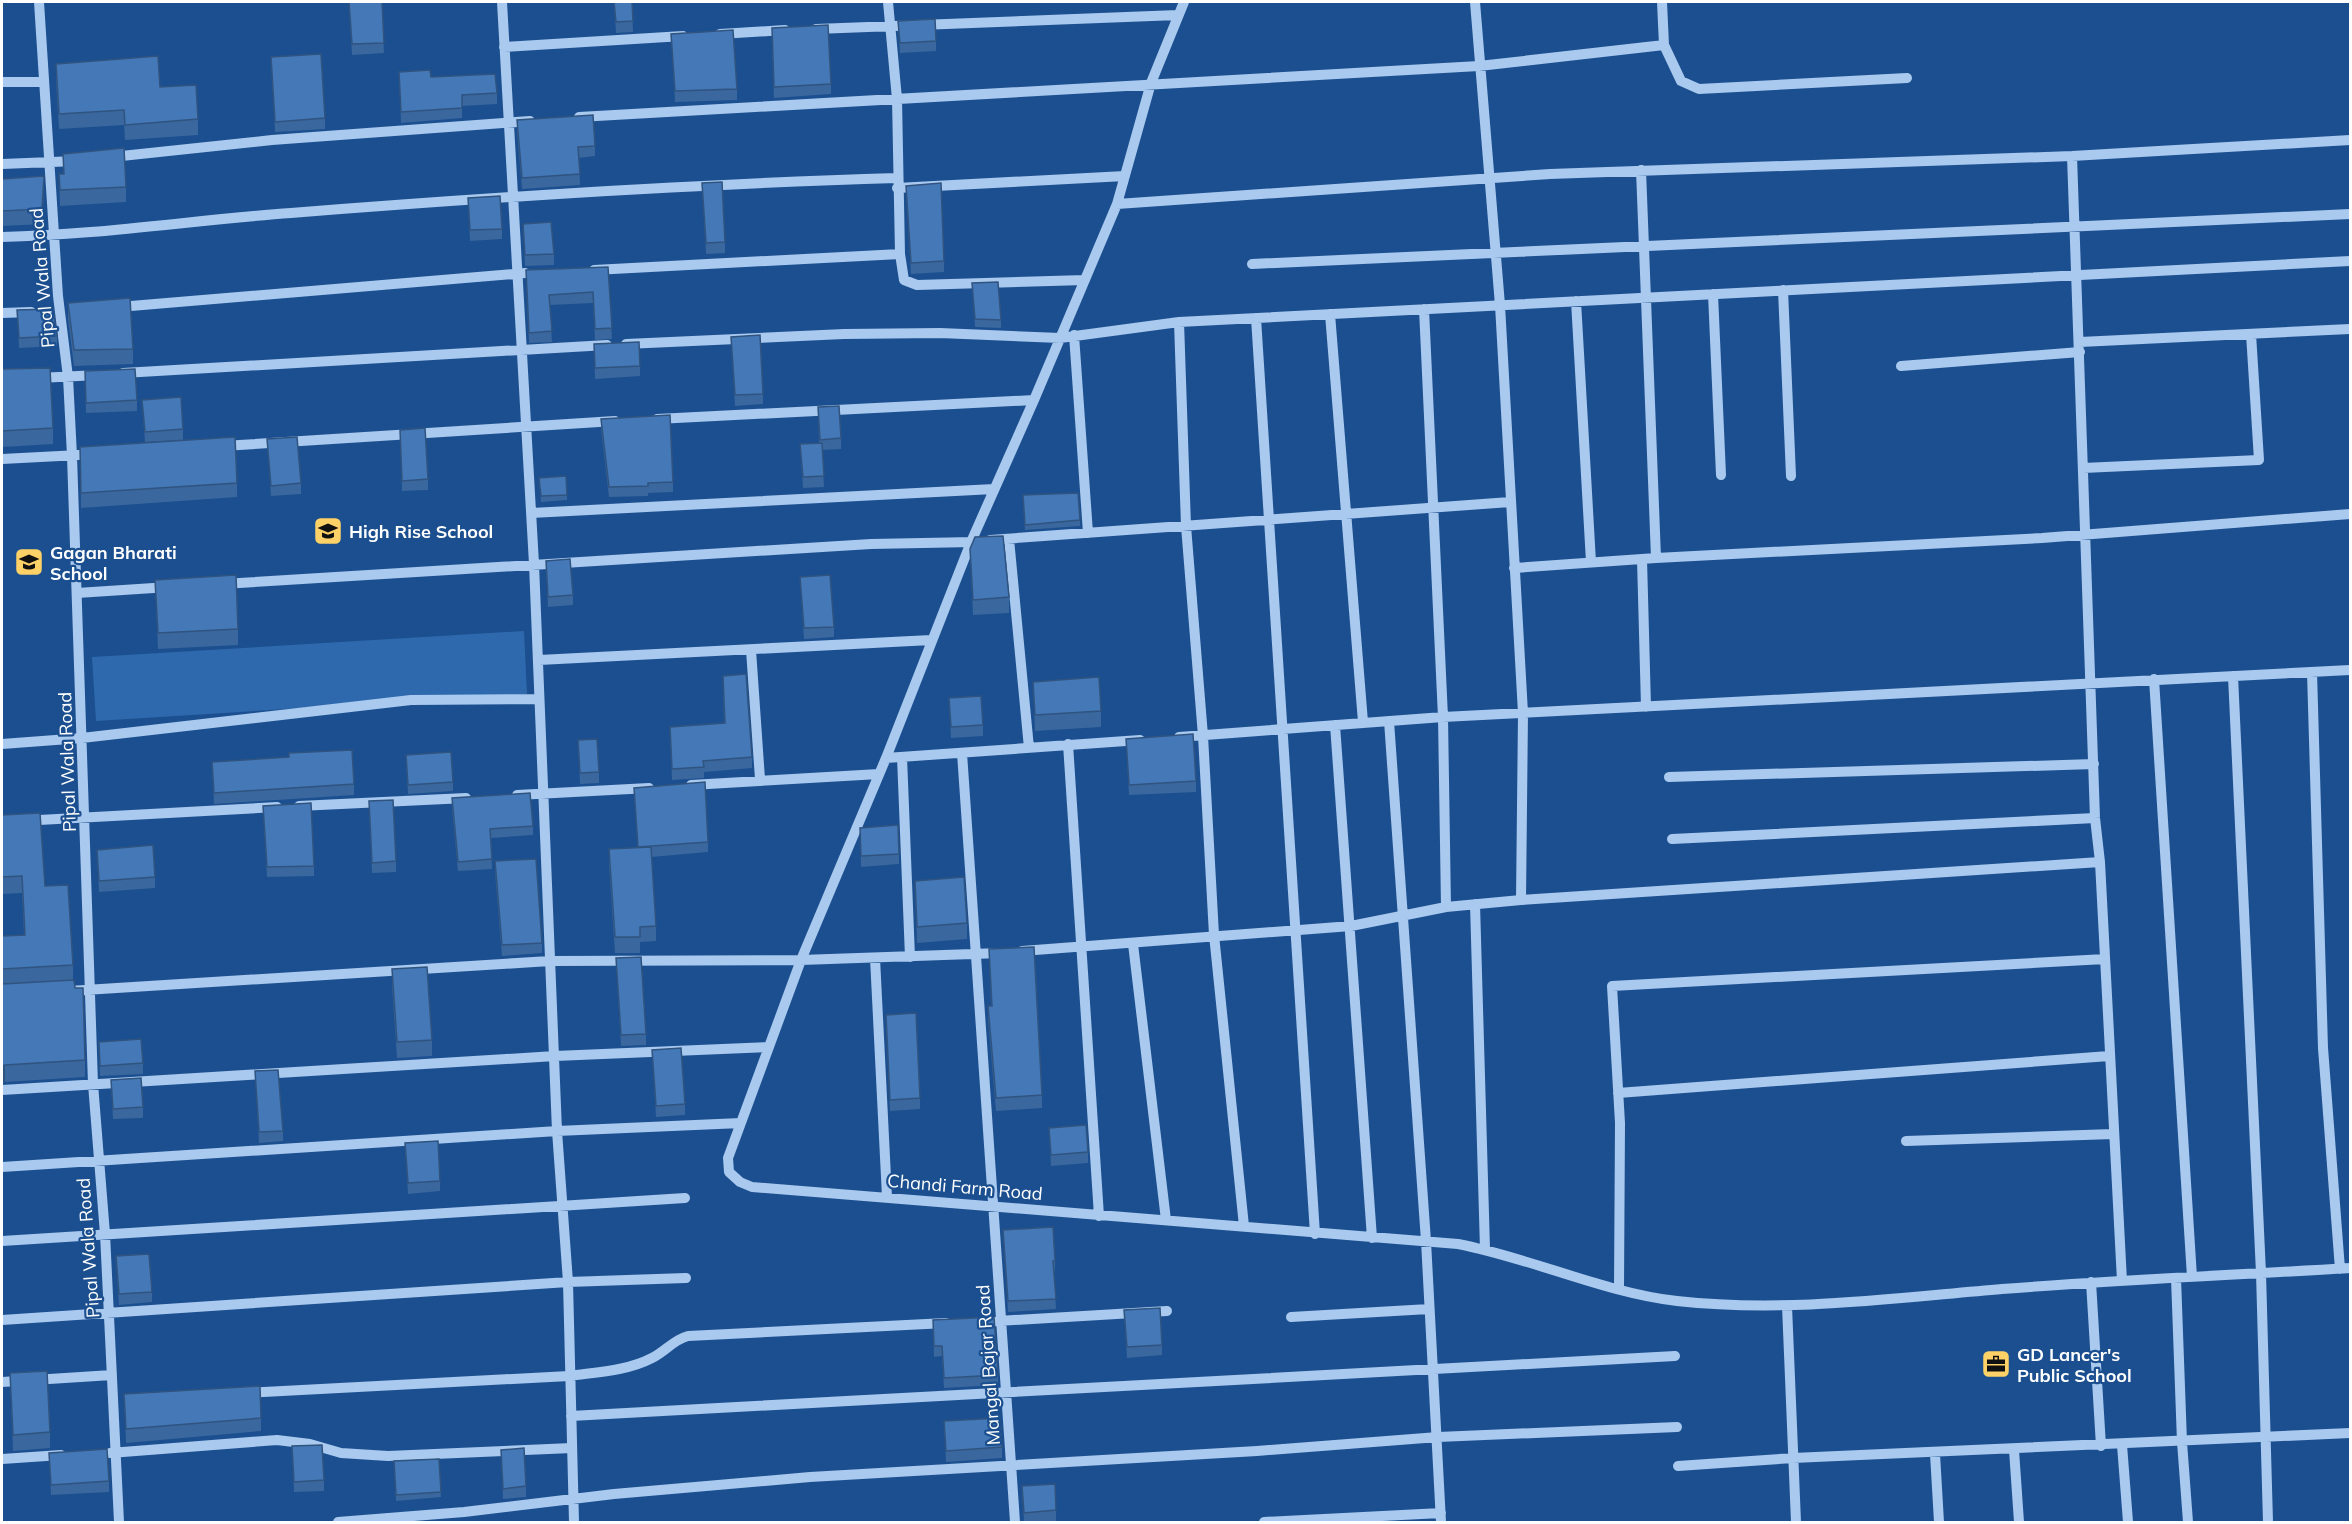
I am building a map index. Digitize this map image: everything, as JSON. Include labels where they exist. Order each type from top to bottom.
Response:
[{"type":"street","name":"Pipal Wala Road","points":[[39,2],[54,236],[68,377],[92,990],[93,1084],[105,1234],[118,1522]]},
{"type":"street","points":[[502,2],[511,198],[524,349],[539,660],[538,699],[557,1131],[568,1282],[573,1522]]},
{"type":"street","points":[[888,2],[897,99],[897,183],[900,254],[904,280],[917,285],[1085,280]]},
{"type":"street","name":"Chandi Farm Road","points":[[1184,2],[1151,83],[1117,204],[971,542],[886,758],[801,960],[728,1158],[729,1172],[740,1182],[752,1187],[992,1205],[1316,1234],[1426,1241],[1485,1249],[1619,1288],[1674,1301],[1787,1306],[2091,1282],[2345,1269]]},
{"type":"street","points":[[1475,2],[1494,255],[1500,305],[1523,713],[1521,900]]},
{"type":"street","points":[[1662,2],[1664,45],[1681,81],[1699,89],[1906,78]]},
{"type":"street","points":[[808,29],[890,24],[1179,15]]},
{"type":"street","points":[[703,35],[796,30]]},
{"type":"street","points":[[504,47],[691,36]]},
{"type":"street","points":[[566,118],[1479,66],[1664,45]]},
{"type":"street","points":[[2,82],[43,82]]},
{"type":"street","points":[[96,159],[272,140],[542,120]]},
{"type":"street","points":[[1117,204],[1641,170],[2072,156],[2350,140]]},
{"type":"street","points":[[2072,156],[2079,274],[2084,535],[2092,683],[2095,818],[2100,862],[2122,1281]]},
{"type":"street","points":[[2,164],[49,164],[84,160]]},
{"type":"street","points":[[1641,170],[1656,558]]},
{"type":"street","points":[[2,237],[54,236],[289,213],[729,183],[897,183],[1125,176]]},
{"type":"street","points":[[1252,264],[1494,255],[2350,213]]},
{"type":"street","points":[[578,271],[900,254]]},
{"type":"street","points":[[24,378],[524,349],[844,334],[939,333],[1060,338],[1179,322],[2350,261]]},
{"type":"street","points":[[107,308],[542,273]]},
{"type":"street","points":[[1783,290],[1791,476]]},
{"type":"street","points":[[1713,294],[1721,476]]},
{"type":"street","points":[[1576,301],[1591,562]]},
{"type":"street","points":[[1424,309],[1435,505],[1443,717],[1446,907]]},
{"type":"street","points":[[2,313],[72,311]]},
{"type":"street","points":[[1330,314],[1363,722]]},
{"type":"street","points":[[1256,318],[1281,729],[1316,1234]]},
{"type":"street","points":[[1179,322],[1186,526],[1203,736],[1214,935],[1244,1226]]},
{"type":"street","points":[[1901,366],[2080,347],[2350,329]]},
{"type":"street","points":[[2083,468],[2259,460],[2251,334]]},
{"type":"street","points":[[1074,335],[1088,533]]},
{"type":"street","points":[[645,419],[1034,400]]},
{"type":"street","points":[[216,446],[621,421]]},
{"type":"street","points":[[2,459],[96,454]]},
{"type":"street","points":[[531,513],[994,489]]},
{"type":"street","points":[[206,585],[871,544],[971,542],[1435,505],[1510,502]]},
{"type":"street","points":[[1514,568],[2084,535],[2350,514]]},
{"type":"street","points":[[1010,539],[1029,748]]},
{"type":"street","points":[[1642,559],[1646,707]]},
{"type":"street","points":[[77,593],[183,586]]},
{"type":"street","points":[[539,660],[751,651],[931,640]]},
{"type":"street","points":[[751,651],[760,780]]},
{"type":"street","points":[[1169,738],[1443,717],[2350,670]]},
{"type":"street","points":[[2312,672],[2323,1048],[2345,1269]]},
{"type":"street","points":[[2233,676],[2261,1273],[2268,1522]]},
{"type":"street","points":[[2154,679],[2192,1277]]},
{"type":"street","points":[[2,744],[82,738],[411,700],[538,699]]},
{"type":"street","points":[[1264,1522],[1441,1518],[1438,1437],[1405,915],[1389,721]]},
{"type":"street","points":[[1335,725],[1372,1238]]},
{"type":"street","points":[[886,758],[1147,739]]},
{"type":"street","points":[[1068,744],[1099,1216]]},
{"type":"street","name":"Mangal Bajar Road","points":[[962,753],[1015,1522]]},
{"type":"street","points":[[902,757],[910,957]]},
{"type":"street","points":[[1668,777],[2094,764]]},
{"type":"street","points":[[508,796],[879,774]]},
{"type":"street","points":[[2,822],[473,797]]},
{"type":"street","points":[[1672,839],[2095,818]]},
{"type":"street","points":[[58,992],[550,961],[801,960],[1081,948],[1214,935],[1351,926],[1446,907],[1521,900],[2100,862]]},
{"type":"street","points":[[1475,904],[1485,1249]]},
{"type":"street","points":[[1133,944],[1166,1220]]},
{"type":"street","points":[[875,958],[886,1197]]},
{"type":"street","points":[[1619,1288],[1621,1177],[1612,986],[2105,959]]},
{"type":"street","points":[[2,1090],[555,1056],[768,1047]]},
{"type":"street","points":[[1618,1093],[2109,1056]]},
{"type":"street","points":[[2,1167],[557,1131],[741,1123]]},
{"type":"street","points":[[1906,1141],[2113,1134]]},
{"type":"street","points":[[2,1241],[685,1198]]},
{"type":"street","points":[[2,1320],[568,1282],[686,1278]]},
{"type":"street","points":[[2176,1278],[2182,1442],[2188,1522]]},
{"type":"street","points":[[2091,1282],[2101,1446]]},
{"type":"street","points":[[1787,1306],[1796,1522]]},
{"type":"street","points":[[1291,1317],[1429,1309]]},
{"type":"street","points":[[967,1322],[1167,1311]]},
{"type":"street","points":[[230,1394],[569,1376],[640,1364],[655,1357],[676,1339],[688,1336],[955,1323]]},
{"type":"street","points":[[571,1416],[1675,1356]]},
{"type":"street","points":[[2,1383],[112,1375]]},
{"type":"street","points":[[113,1400],[125,1399]]},
{"type":"street","points":[[338,1522],[464,1512],[574,1498],[810,1477],[1438,1437],[1677,1427]]},
{"type":"street","points":[[1678,1466],[1793,1458],[1935,1454],[2350,1433]]},
{"type":"street","points":[[94,1454],[277,1440],[310,1444],[341,1453],[388,1456],[572,1448]]},
{"type":"street","points":[[2122,1445],[2128,1522]]},
{"type":"street","points":[[2014,1450],[2019,1522]]},
{"type":"street","points":[[1935,1454],[1938,1522]]},
{"type":"street","points":[[2,1459],[71,1455]]},
{"type":"shaded area","points":[[524,631],[527,694],[96,721],[92,657]]},
{"type":"building","points":[[349,2],[382,2],[384,43],[352,44]]},
{"type":"building","points":[[614,2],[632,2],[633,21],[616,22]]},
{"type":"building","points":[[935,19],[936,41],[900,43],[898,21]]},
{"type":"building","points":[[828,25],[831,84],[774,87],[772,28]]},
{"type":"building","points":[[733,30],[737,89],[675,91],[671,34]]},
{"type":"building","points":[[321,54],[325,118],[275,122],[271,57]]},
{"type":"building","points":[[158,56],[160,87],[196,85],[198,119],[125,125],[124,110],[59,114],[56,64]]},
{"type":"building","points":[[430,70],[431,77],[495,74],[497,93],[462,95],[462,108],[401,112],[399,72]]},
{"type":"building","points":[[593,115],[595,146],[578,147],[580,174],[522,178],[517,120]]},
{"type":"building","points":[[124,148],[126,187],[60,190],[59,174],[64,174],[63,154]]},
{"type":"building","points":[[44,176],[42,209],[2,211],[2,179]]},
{"type":"building","points":[[722,182],[725,242],[706,243],[702,183]]},
{"type":"building","points":[[941,183],[944,261],[911,263],[906,186]]},
{"type":"building","points":[[500,196],[502,229],[470,230],[468,198]]},
{"type":"building","points":[[551,222],[554,254],[525,255],[523,224]]},
{"type":"building","points":[[608,267],[612,328],[595,329],[593,292],[549,295],[552,331],[529,333],[526,270]]},
{"type":"building","points":[[998,282],[1001,320],[975,319],[972,283]]},
{"type":"building","points":[[130,298],[133,349],[74,350],[68,303]]},
{"type":"building","points":[[53,309],[57,336],[19,338],[17,310]]},
{"type":"building","points":[[760,335],[763,394],[735,395],[731,337]]},
{"type":"building","points":[[639,342],[640,366],[595,368],[594,344]]},
{"type":"building","points":[[50,368],[53,428],[2,431],[2,369]]},
{"type":"building","points":[[135,369],[137,400],[86,403],[85,371]]},
{"type":"building","points":[[181,397],[183,429],[145,432],[142,400]]},
{"type":"building","points":[[839,406],[841,438],[820,440],[818,407]]},
{"type":"building","points":[[670,415],[673,482],[648,483],[648,486],[609,487],[601,419]]},
{"type":"building","points":[[425,428],[428,479],[402,481],[400,430]]},
{"type":"building","points":[[235,437],[237,483],[81,493],[80,447]]},
{"type":"building","points":[[297,437],[301,483],[271,486],[267,439]]},
{"type":"building","points":[[822,443],[824,476],[803,477],[800,444]]},
{"type":"building","points":[[566,476],[567,495],[541,496],[539,478]]},
{"type":"building","points":[[1078,493],[1080,520],[1025,525],[1023,495]]},
{"type":"building","points":[[1003,536],[1009,597],[973,600],[970,549],[975,537]]},
{"type":"building","points":[[570,559],[573,595],[548,597],[546,561]]},
{"type":"building","points":[[236,575],[238,629],[158,633],[155,580]]},
{"type":"building","points":[[830,575],[834,627],[804,628],[800,577]]},
{"type":"building","points":[[746,674],[752,757],[703,761],[704,767],[672,769],[670,727],[725,723],[723,676]]},
{"type":"building","points":[[1099,677],[1101,711],[1035,715],[1033,682]]},
{"type":"building","points":[[981,696],[983,725],[951,727],[949,698]]},
{"type":"building","points":[[1193,734],[1196,781],[1129,785],[1126,739]]},
{"type":"building","points":[[597,739],[599,772],[580,773],[578,740]]},
{"type":"building","points":[[352,750],[354,784],[214,793],[212,762],[289,757],[289,753]]},
{"type":"building","points":[[451,752],[453,782],[408,785],[406,755]]},
{"type":"building","points":[[705,782],[708,842],[638,847],[634,788]]},
{"type":"building","points":[[530,793],[533,826],[490,829],[492,859],[458,862],[452,798]]},
{"type":"building","points":[[393,800],[396,861],[372,863],[369,801]]},
{"type":"building","points":[[311,803],[314,866],[267,867],[263,806]]},
{"type":"building","points":[[40,813],[45,886],[68,885],[73,965],[2,969],[2,936],[25,935],[22,876],[2,877],[2,815]]},
{"type":"building","points":[[898,825],[899,854],[861,856],[860,828]]},
{"type":"building","points":[[153,845],[155,877],[99,881],[97,850]]},
{"type":"building","points":[[651,847],[656,926],[640,927],[640,937],[615,937],[609,849]]},
{"type":"building","points":[[536,859],[542,943],[502,945],[495,861]]},
{"type":"building","points":[[964,877],[967,923],[917,927],[915,881]]},
{"type":"building","points":[[1034,947],[1042,1095],[996,1098],[988,1006],[992,1006],[989,949]]},
{"type":"building","points":[[641,957],[646,1034],[621,1035],[616,958]]},
{"type":"building","points":[[427,967],[432,1040],[397,1042],[392,969]]},
{"type":"building","points":[[74,980],[75,988],[83,988],[85,1060],[2,1066],[2,984]]},
{"type":"building","points":[[916,1013],[920,1098],[890,1100],[886,1015]]},
{"type":"building","points":[[141,1039],[143,1063],[100,1066],[99,1042]]},
{"type":"building","points":[[681,1048],[685,1104],[656,1106],[652,1050]]},
{"type":"building","points":[[278,1070],[283,1131],[259,1132],[255,1071]]},
{"type":"building","points":[[141,1078],[143,1107],[113,1109],[111,1080]]},
{"type":"building","points":[[1086,1125],[1088,1152],[1051,1155],[1049,1128]]},
{"type":"building","points":[[438,1141],[440,1181],[408,1183],[405,1143]]},
{"type":"building","points":[[1053,1227],[1056,1299],[1008,1301],[1003,1230]]},
{"type":"building","points":[[149,1254],[152,1292],[119,1294],[116,1256]]},
{"type":"building","points":[[1160,1308],[1162,1345],[1127,1347],[1124,1310]]},
{"type":"building","points":[[994,1317],[998,1375],[944,1378],[942,1346],[934,1346],[933,1320]]},
{"type":"building","points":[[47,1371],[50,1432],[13,1435],[10,1373]]},
{"type":"building","points":[[260,1386],[261,1418],[126,1429],[124,1394]]},
{"type":"building","points":[[1000,1418],[1002,1447],[946,1451],[944,1421]]},
{"type":"building","points":[[322,1445],[324,1480],[294,1482],[292,1446]]},
{"type":"building","points":[[524,1448],[526,1486],[503,1489],[501,1450]]},
{"type":"building","points":[[107,1449],[109,1481],[51,1485],[49,1453]]},
{"type":"building","points":[[439,1459],[441,1492],[396,1495],[394,1461]]},
{"type":"building","points":[[1055,1484],[1056,1510],[1024,1513],[1022,1486]]},
{"type":"place","name":"High Rise School","points":[[328,531]]},
{"type":"place","name":"Gagan Bharati School","points":[[29,562]]},
{"type":"place","name":"GD Lancer's Public School","points":[[1996,1364]]}]
